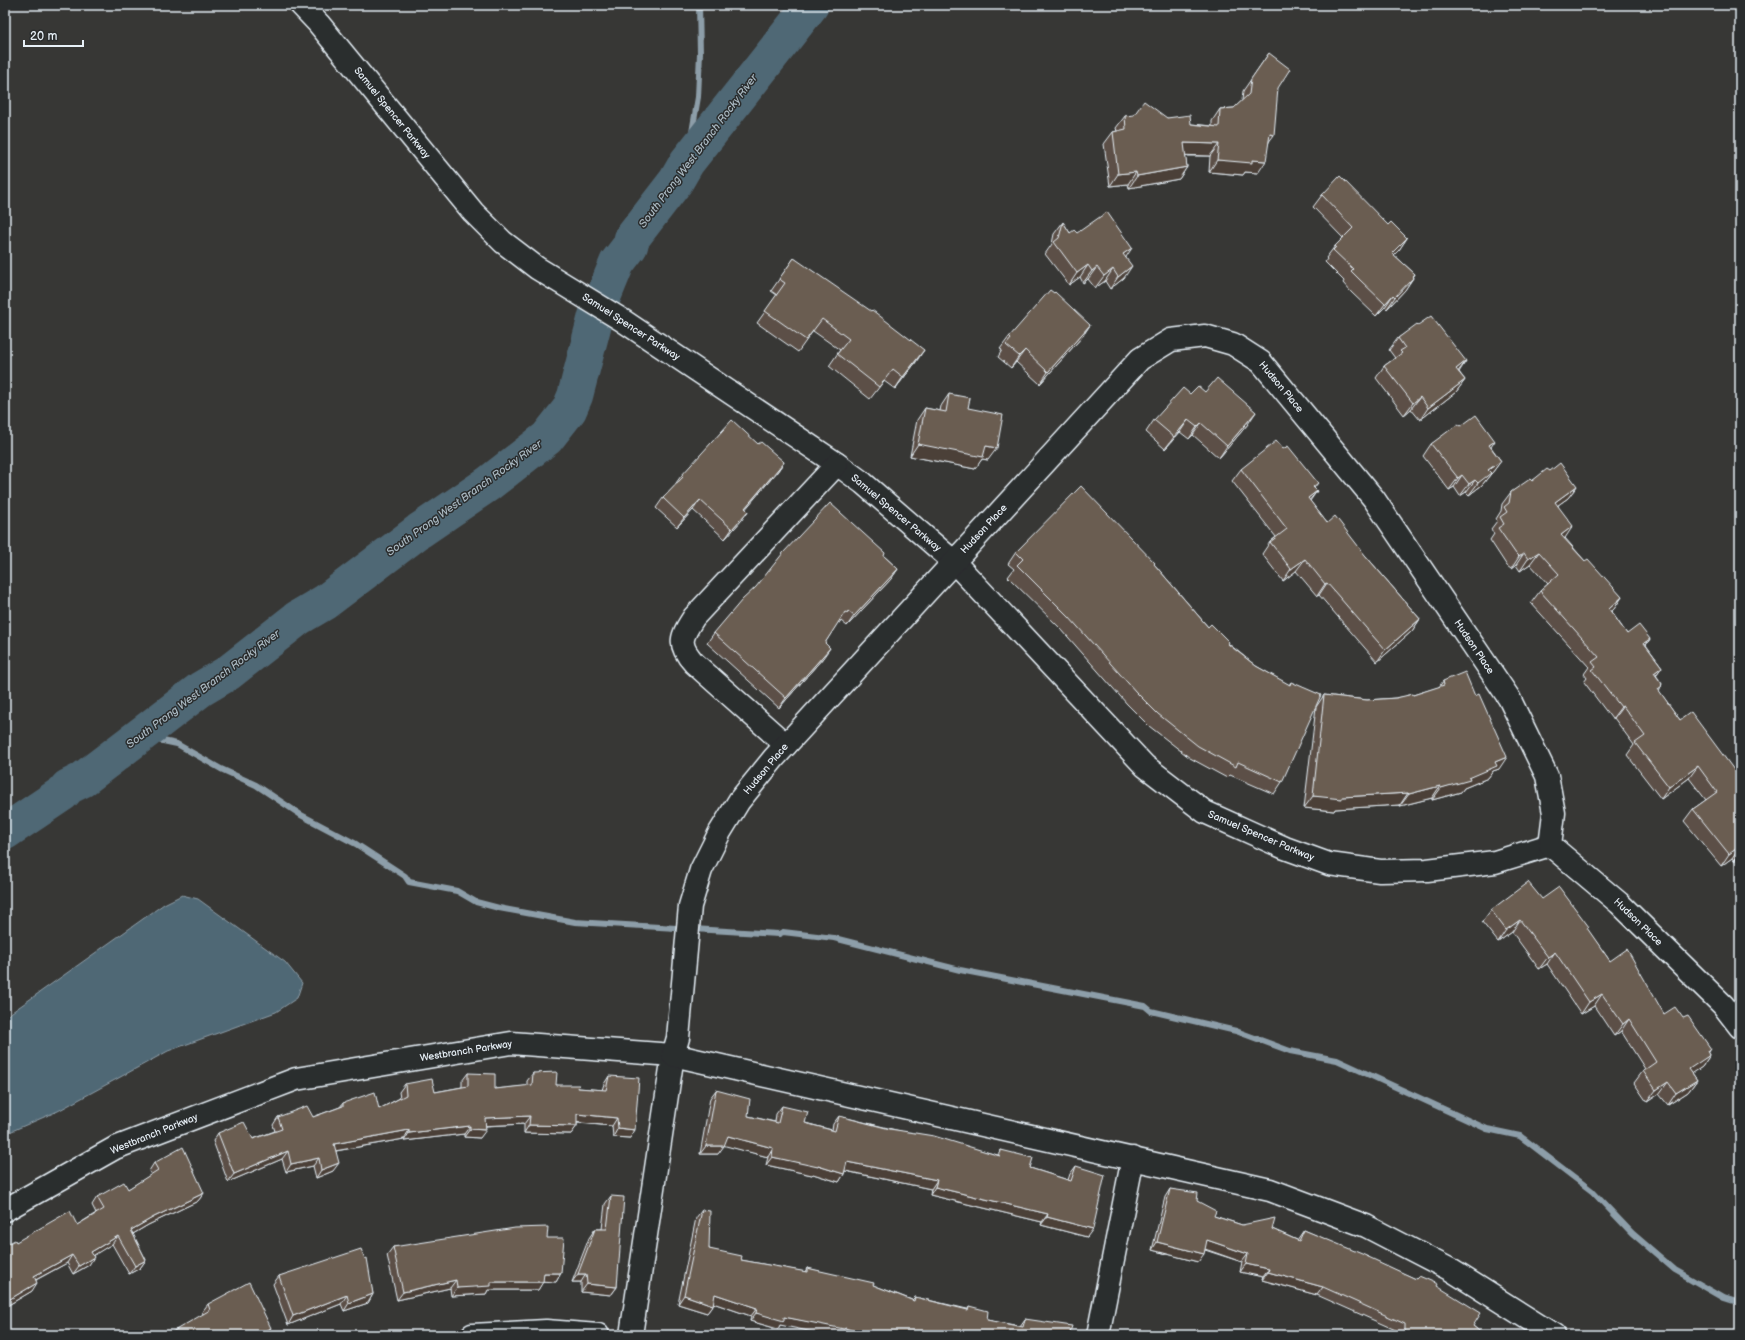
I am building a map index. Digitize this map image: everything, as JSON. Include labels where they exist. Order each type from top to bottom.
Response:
[{"type":"street","name":"Samuel Spencer Parkway","points":[[301,5],[319,24],[487,228],[519,256],[622,320],[863,483],[954,562],[1145,766],[1205,812],[1285,848],[1329,864],[1380,871],[1427,870],[1495,862],[1550,845]]},
{"type":"street","name":"Hudson Place","points":[[673,1054],[678,1038],[690,906],[701,870],[720,832],[739,801],[786,745],[1140,359],[1171,340],[1205,336],[1233,344],[1261,362],[1374,498],[1509,698],[1547,776],[1554,813],[1550,845],[1618,903],[1723,1005],[1740,1027]]},
{"type":"street","points":[[786,745],[694,663],[686,654],[682,644],[684,633],[694,617],[837,464]]},
{"type":"street","name":"Westbranch Parkway","points":[[5,1210],[115,1148],[296,1079],[511,1043],[673,1054],[1270,1190],[1366,1226],[1451,1270],[1554,1335]]},
{"type":"street","points":[[630,1335],[673,1054]]},
{"type":"street","points":[[1098,1335],[1133,1158]]},
{"type":"street","points":[[472,1335],[546,1331],[598,1335]]},
{"type":"water","points":[[182,895],[198,899],[285,962],[302,983],[297,998],[276,1012],[168,1051],[58,1111],[5,1134],[5,1017],[164,904]]},
{"type":"building","points":[[1269,53],[1290,69],[1278,88],[1274,135],[1270,134],[1266,161],[1252,160],[1252,163],[1217,160],[1219,144],[1184,143],[1187,167],[1137,176],[1136,172],[1118,174],[1113,132],[1126,129],[1125,116],[1134,115],[1144,101],[1167,118],[1190,115],[1191,124],[1219,127],[1220,109],[1234,108],[1249,94],[1251,79]]},
{"type":"building","points":[[1340,176],[1388,225],[1391,222],[1407,238],[1392,253],[1415,274],[1395,297],[1393,295],[1385,304],[1351,271],[1353,269],[1333,250],[1336,247],[1335,246],[1353,228],[1322,195]]},
{"type":"building","points":[[1107,212],[1132,248],[1123,254],[1132,266],[1118,277],[1113,269],[1104,276],[1097,267],[1092,271],[1088,265],[1077,273],[1054,242],[1059,238],[1063,222],[1070,233],[1074,230],[1077,233]]},
{"type":"building","points":[[794,258],[871,311],[872,310],[924,350],[903,377],[893,369],[879,387],[837,354],[849,339],[822,319],[806,340],[765,311],[785,283],[779,279]]},
{"type":"building","points":[[1050,290],[1054,293],[1055,292],[1090,325],[1048,372],[1025,350],[1019,356],[1006,345],[1011,339],[1009,337]]},
{"type":"building","points":[[1431,316],[1466,361],[1456,369],[1465,380],[1428,408],[1420,397],[1413,403],[1384,366],[1402,353],[1400,351],[1405,348],[1398,338]]},
{"type":"building","points":[[1217,378],[1256,412],[1227,446],[1201,423],[1197,427],[1188,420],[1174,437],[1154,420],[1183,388],[1190,394],[1198,386],[1205,392]]},
{"type":"building","points":[[949,394],[970,398],[968,408],[1003,415],[997,448],[986,446],[983,457],[918,444],[925,408],[946,412]]},
{"type":"building","points":[[1476,415],[1495,441],[1489,445],[1501,461],[1488,470],[1491,473],[1478,483],[1475,480],[1469,484],[1462,475],[1458,478],[1431,444],[1458,424],[1461,426]]},
{"type":"building","points":[[732,420],[758,444],[761,442],[784,462],[745,508],[748,511],[732,529],[700,500],[684,518],[663,498]]},
{"type":"building","points":[[1276,441],[1283,449],[1288,446],[1318,483],[1313,487],[1317,491],[1308,498],[1327,523],[1335,516],[1365,555],[1420,619],[1385,650],[1327,583],[1325,584],[1305,559],[1291,569],[1270,542],[1287,529],[1241,469]]},
{"type":"building","points":[[1560,463],[1577,486],[1555,502],[1573,526],[1561,535],[1585,561],[1588,559],[1622,597],[1609,609],[1627,634],[1639,625],[1650,639],[1644,643],[1662,667],[1654,673],[1662,684],[1662,686],[1658,689],[1680,720],[1691,712],[1737,774],[1738,773],[1740,775],[1740,846],[1729,854],[1693,809],[1717,792],[1698,766],[1669,787],[1635,743],[1645,736],[1623,706],[1621,707],[1592,670],[1596,667],[1592,662],[1599,657],[1540,591],[1559,574],[1539,552],[1528,559],[1524,553],[1519,557],[1498,528],[1504,524],[1500,517],[1507,512],[1504,507],[1509,503],[1511,492],[1530,479],[1532,481],[1547,469],[1550,471]]},
{"type":"building","points":[[1081,486],[1155,563],[1154,564],[1208,627],[1211,624],[1229,642],[1228,644],[1256,666],[1290,685],[1291,682],[1321,695],[1282,782],[1238,762],[1236,767],[1198,746],[1158,714],[1136,692],[1069,617],[1017,565],[1023,559],[1016,552]]},
{"type":"building","points":[[830,503],[885,553],[884,556],[898,569],[854,616],[848,611],[847,613],[845,612],[825,643],[830,648],[786,698],[714,633],[742,600],[756,587],[783,553]]},
{"type":"building","points":[[1465,672],[1475,696],[1479,694],[1507,757],[1495,762],[1497,766],[1469,778],[1470,780],[1441,788],[1440,786],[1409,794],[1342,797],[1342,799],[1313,796],[1324,695],[1367,700],[1396,698],[1413,695],[1444,685],[1443,681]]},
{"type":"building","points":[[1528,882],[1542,899],[1559,887],[1589,927],[1587,928],[1610,961],[1627,949],[1664,1014],[1675,1007],[1683,1018],[1688,1016],[1711,1049],[1708,1051],[1710,1055],[1689,1069],[1697,1080],[1676,1093],[1668,1082],[1656,1090],[1643,1071],[1656,1062],[1629,1019],[1623,1024],[1602,994],[1589,1002],[1555,952],[1548,957],[1520,920],[1506,930],[1491,910]]},
{"type":"building","points":[[557,1072],[556,1085],[579,1085],[578,1088],[606,1090],[609,1076],[639,1078],[635,1130],[618,1128],[617,1118],[577,1114],[577,1126],[529,1125],[530,1116],[485,1118],[486,1130],[470,1129],[470,1126],[409,1133],[409,1130],[334,1144],[339,1163],[321,1170],[319,1158],[291,1164],[288,1151],[234,1174],[218,1133],[244,1122],[253,1139],[282,1129],[278,1117],[307,1106],[313,1117],[343,1106],[343,1103],[375,1092],[379,1109],[406,1095],[405,1084],[432,1079],[435,1092],[468,1086],[468,1073],[495,1074],[495,1089],[532,1085],[533,1073]]},
{"type":"building","points":[[716,1090],[750,1099],[748,1116],[778,1123],[782,1106],[808,1112],[805,1123],[835,1131],[839,1116],[890,1129],[934,1136],[1000,1156],[1001,1150],[1033,1158],[1030,1168],[1071,1181],[1076,1166],[1105,1175],[1093,1229],[1047,1217],[1048,1214],[935,1187],[937,1180],[847,1162],[844,1174],[818,1166],[772,1157],[773,1148],[728,1136],[724,1146],[706,1146]]},
{"type":"building","points":[[183,1147],[204,1193],[131,1230],[146,1260],[135,1266],[118,1236],[91,1252],[94,1257],[79,1266],[72,1255],[34,1276],[37,1283],[5,1302],[5,1245],[15,1240],[16,1242],[70,1211],[77,1225],[104,1209],[97,1197],[124,1182],[128,1189],[158,1170],[154,1163]]},
{"type":"building","points":[[1170,1189],[1198,1193],[1197,1201],[1216,1211],[1214,1216],[1242,1225],[1275,1218],[1272,1229],[1299,1241],[1304,1230],[1362,1254],[1416,1279],[1419,1276],[1438,1284],[1437,1286],[1481,1313],[1473,1326],[1484,1335],[1413,1335],[1405,1331],[1405,1324],[1323,1287],[1268,1272],[1269,1269],[1246,1264],[1248,1254],[1207,1240],[1204,1254],[1157,1242]]},
{"type":"building","points":[[611,1196],[624,1197],[617,1287],[587,1284],[586,1274],[578,1274],[595,1229],[607,1229]]},
{"type":"building","points":[[702,1210],[710,1211],[709,1249],[742,1256],[741,1260],[807,1272],[807,1268],[874,1283],[873,1285],[914,1301],[915,1297],[968,1310],[969,1306],[988,1311],[987,1320],[1023,1327],[1025,1319],[1072,1326],[1069,1335],[867,1335],[845,1328],[784,1317],[784,1321],[756,1313],[757,1308],[715,1294],[713,1305],[684,1295]]},
{"type":"building","points":[[548,1227],[547,1238],[564,1238],[561,1273],[544,1273],[543,1282],[491,1282],[491,1286],[457,1288],[456,1280],[403,1292],[393,1247],[515,1228]]},
{"type":"building","points":[[361,1249],[365,1259],[367,1258],[373,1294],[349,1303],[347,1295],[293,1316],[279,1276]]},
{"type":"building","points":[[249,1282],[271,1328],[259,1335],[167,1335],[210,1310],[208,1304]]},
{"type":"waterway","points":[[687,162],[698,97],[700,53],[699,5]]},
{"type":"waterway","name":"South Prong West Branch Rocky River","points":[[5,832],[63,793],[68,787],[82,780],[201,689],[228,673],[298,618],[325,602],[419,531],[488,484],[547,438],[569,410],[575,396],[597,312],[617,263],[630,246],[632,238],[676,181],[687,162],[811,5]]},
{"type":"waterway","points":[[140,736],[177,744],[221,769],[256,785],[301,815],[356,844],[405,876],[409,882],[457,891],[476,902],[499,908],[575,922],[779,934],[783,932],[834,938],[960,970],[1145,1006],[1151,1011],[1236,1031],[1290,1051],[1337,1060],[1487,1129],[1520,1136],[1592,1191],[1632,1233],[1675,1270],[1724,1298],[1740,1303]]}]
